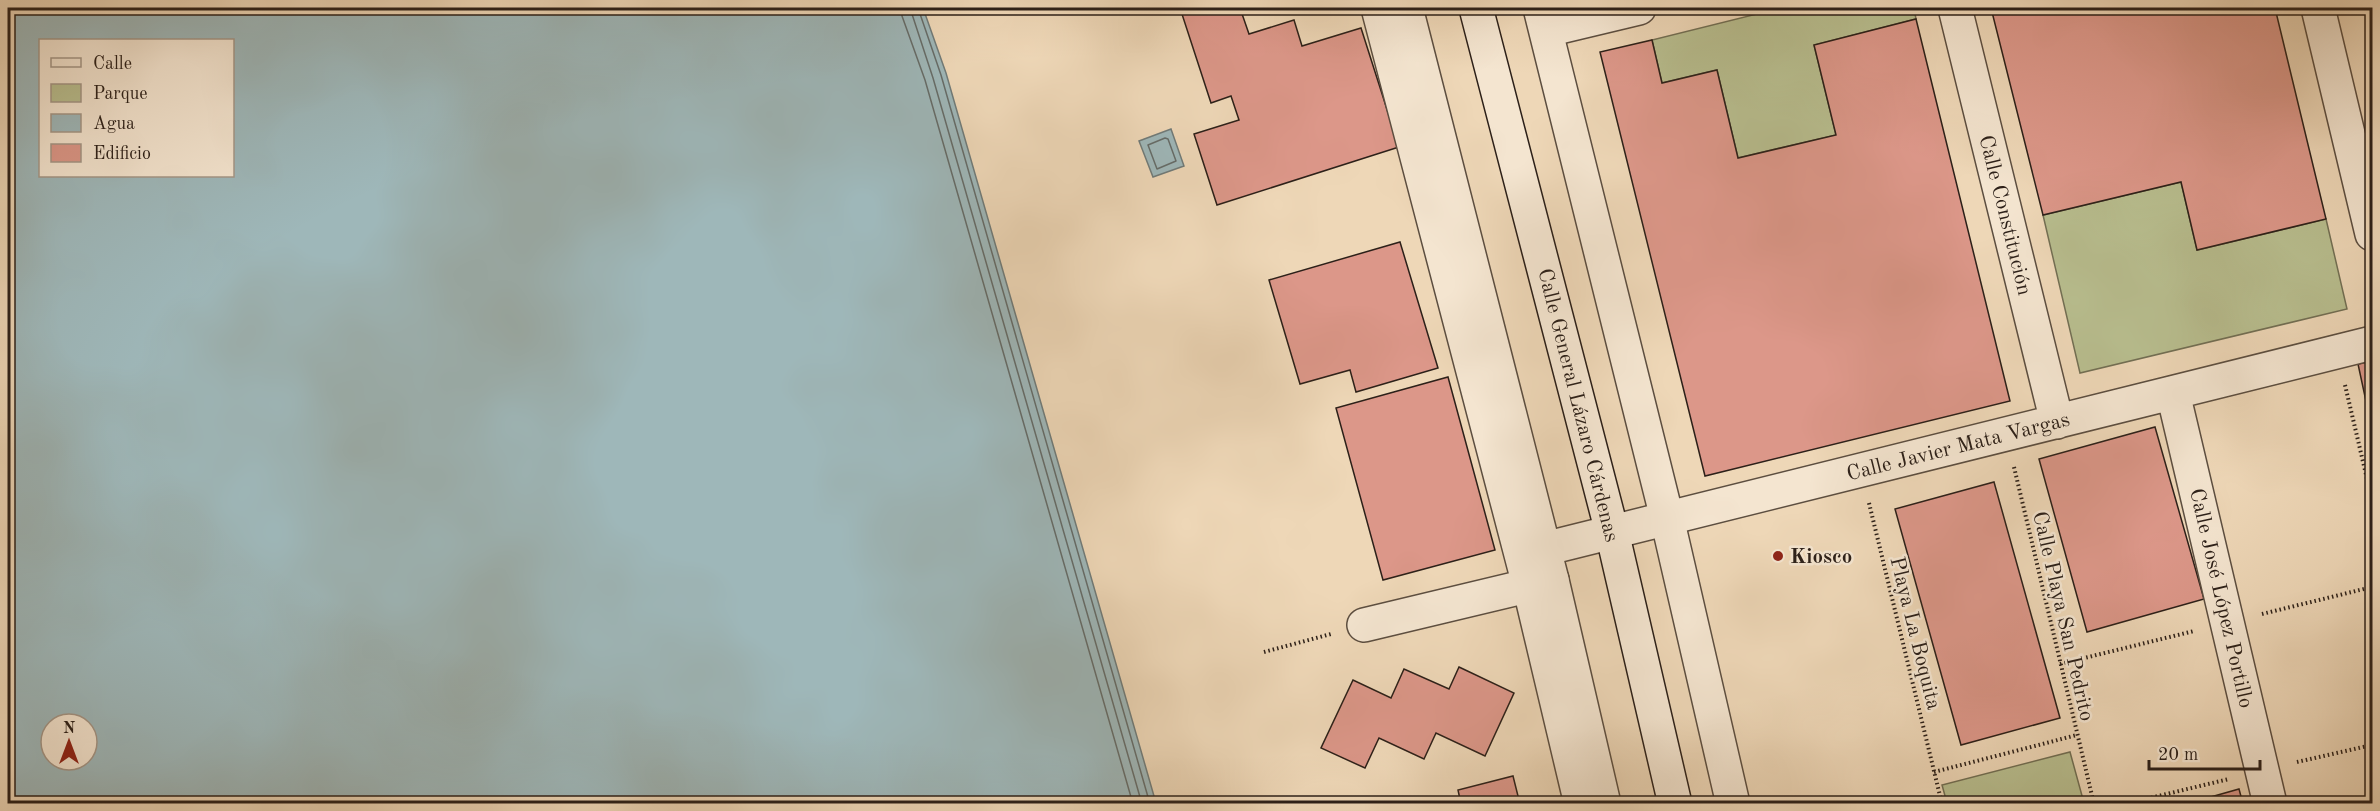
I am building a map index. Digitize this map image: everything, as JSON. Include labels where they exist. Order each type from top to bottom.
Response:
[{"type":"street","points":[[1378,8],[1604,804]]},
{"type":"street","points":[[1406,8],[1544,549],[1540,583],[1581,804]]},
{"type":"street","name":"Calle General Lázaro Cárdenas","points":[[1476,8],[1612,532],[1676,804]]},
{"type":"street","points":[[1639,8],[1543,19],[1667,518],[1733,804]]},
{"type":"street","name":"Calle Constitución","points":[[1955,8],[2057,422]]},
{"type":"street","points":[[2318,8],[2373,234]]},
{"type":"street","name":"Calle Javier Mata Vargas","points":[[1544,549],[2373,343]]},
{"type":"street","name":"Calle José López Portillo","points":[[2173,393],[2270,804]]},
{"type":"street","points":[[1364,625],[1540,583]]},
{"type":"path","points":[[2337,352],[2372,497]]},
{"type":"path","name":"Calle Playa San Pedrito","points":[[2006,435],[2094,804]]},
{"type":"path","name":"Playa La Boquita","points":[[1861,470],[1942,804]]},
{"type":"path","points":[[1264,652],[1364,625]]},
{"type":"path","points":[[1934,772],[2077,735]]},
{"type":"green space","points":[[1781,8],[1914,8],[1916,19],[1814,45],[1836,135],[1738,158],[1717,70],[1662,83],[1652,40]]},
{"type":"green space","points":[[2181,182],[2197,250],[2326,219],[2347,309],[2080,373],[2043,215]]},
{"type":"green space","points":[[2070,752],[2084,803],[1947,803],[1942,785]]},
{"type":"water","points":[[8,8],[923,8],[946,73],[1156,803],[8,803]]},
{"type":"water","points":[[1171,129],[1184,166],[1153,177],[1139,141]]},
{"type":"building","points":[[1180,8],[1240,8],[1249,34],[1294,20],[1302,46],[1361,28],[1399,147],[1217,205],[1194,134],[1239,120],[1231,96],[1211,103]]},
{"type":"building","points":[[1991,8],[2275,8],[2326,219],[2197,250],[2181,182],[2043,215]]},
{"type":"building","points":[[1916,19],[2010,401],[1705,476],[1600,52],[1652,40],[1662,83],[1717,70],[1738,158],[1836,135],[1814,45]]},
{"type":"building","points":[[1400,242],[1438,368],[1356,392],[1350,370],[1300,384],[1269,280]]},
{"type":"building","points":[[2372,361],[2372,429],[2358,364]]},
{"type":"building","points":[[1448,377],[1495,550],[1383,580],[1336,408]]},
{"type":"building","points":[[2155,427],[2204,599],[2087,632],[2039,459]]},
{"type":"building","points":[[1994,482],[2060,718],[1961,745],[1895,509]]},
{"type":"building","points":[[1459,667],[1514,693],[1485,756],[1436,733],[1424,759],[1379,738],[1365,768],[1321,748],[1353,680],[1391,698],[1404,669],[1449,689]]},
{"type":"building","points":[[1513,776],[1520,804],[1461,804],[1458,790]]},
{"type":"building","points":[[2239,789],[2243,804],[2186,804]]},
{"type":"place","name":"Kiosco","points":[[1778,556]]}]
